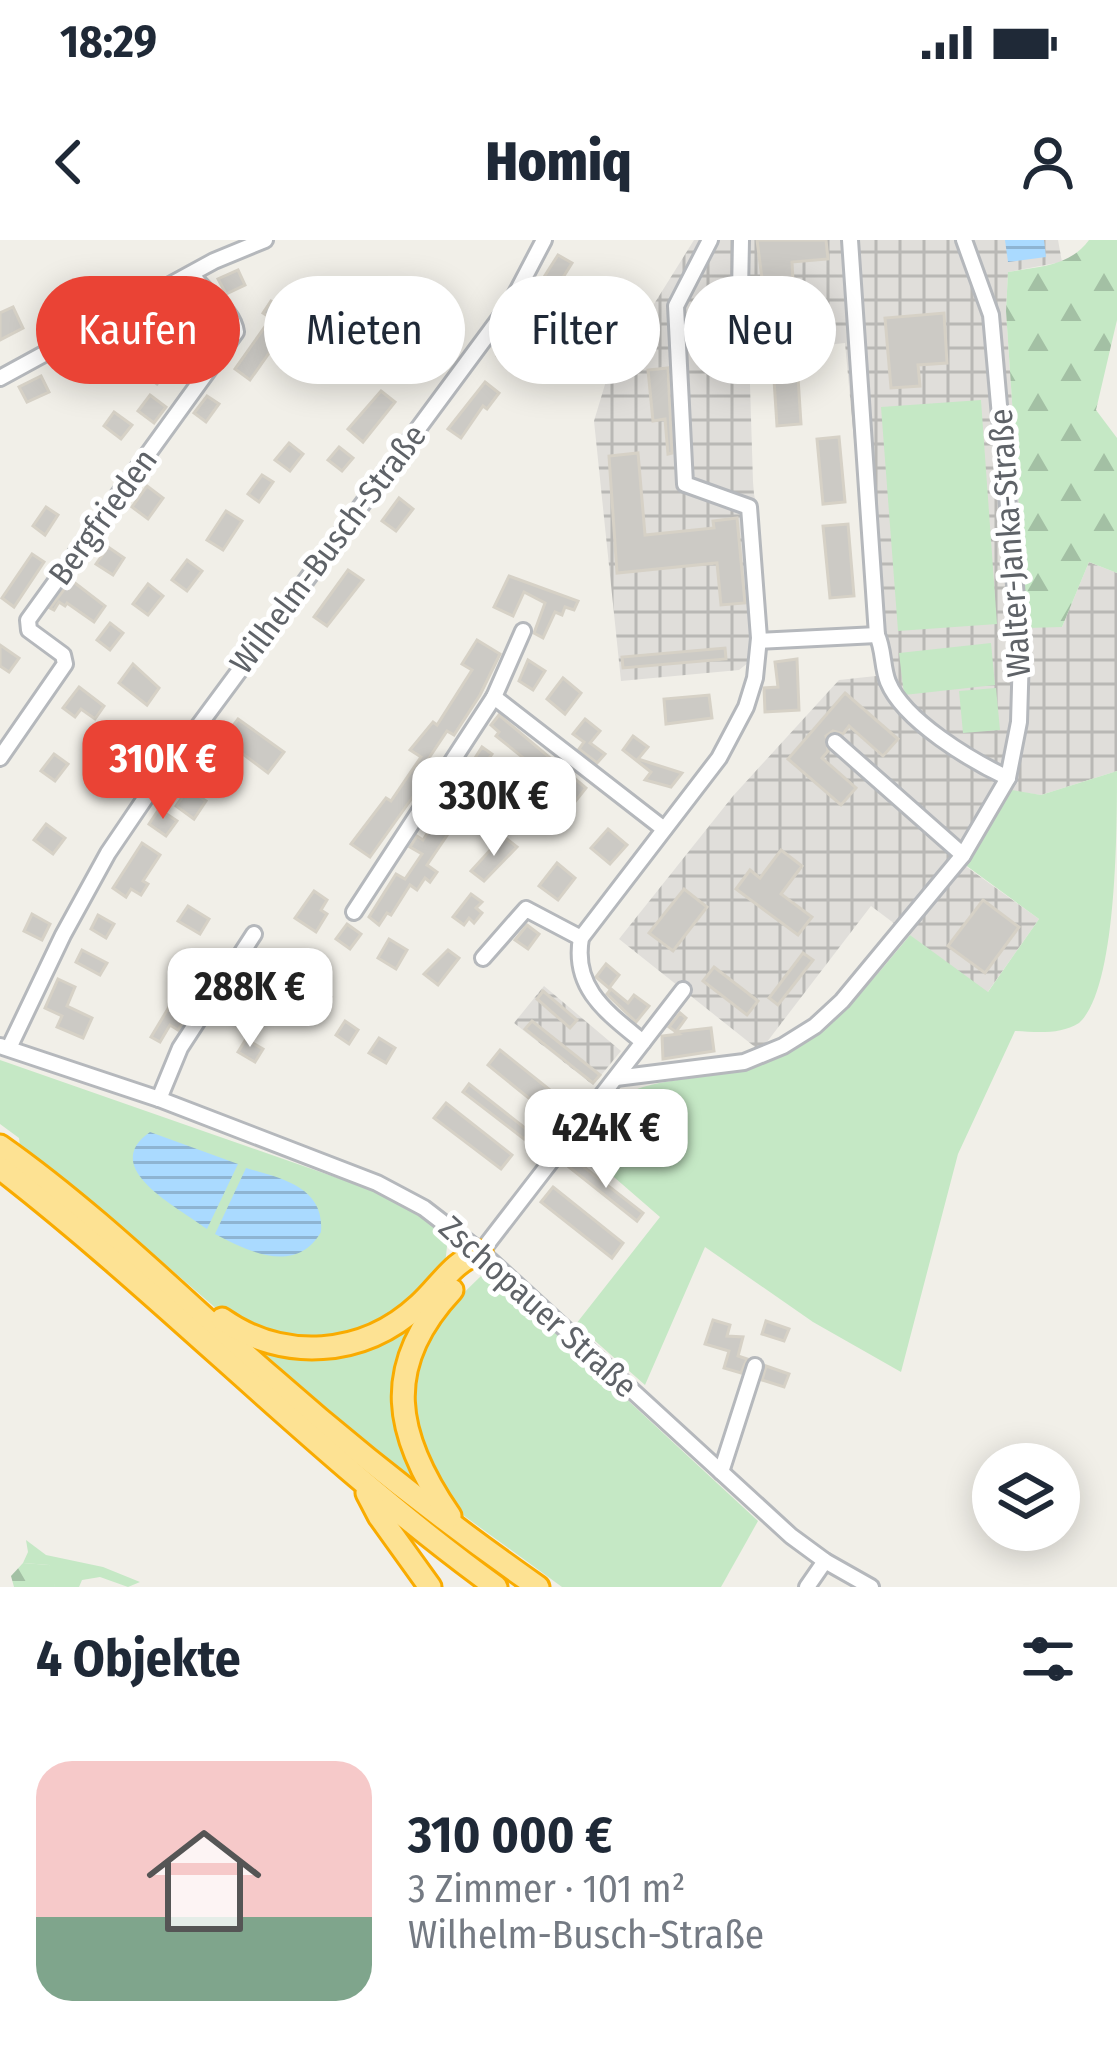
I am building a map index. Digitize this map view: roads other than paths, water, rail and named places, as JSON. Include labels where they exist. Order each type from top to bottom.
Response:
[{"type":"highway","points":[[0,1146],[198,1308],[424,1506],[538,1587]]},
{"type":"highway","points":[[0,1168],[361,1481],[496,1587]]},
{"type":"highway","points":[[198,1308],[274,1345],[332,1348],[393,1325],[421,1304],[462,1258],[481,1252]]},
{"type":"highway","points":[[461,1531],[415,1459],[406,1426],[405,1389],[424,1326],[481,1252]]},
{"type":"highway","points":[[361,1481],[379,1516],[430,1587]]},
{"type":"street","points":[[0,378],[192,274],[266,240]]},
{"type":"street","name":"Wilhelm-Busch-Straße","points":[[5,1047],[118,839],[175,754],[511,303],[544,240]]},
{"type":"street","points":[[644,1042],[589,993],[578,958],[581,938],[719,758],[746,707],[759,640],[749,507],[686,484],[676,305],[710,240]]},
{"type":"street","points":[[740,276],[741,240]]},
{"type":"street","points":[[850,240],[877,635],[885,674],[902,702],[953,747],[1008,778]]},
{"type":"street","name":"Walter-Janka-Straße","points":[[616,1078],[744,1062],[802,1036],[842,1001],[963,855],[1008,778],[1019,722],[1021,653],[991,315],[964,240]]},
{"type":"street","name":"Bergfrieden","points":[[0,758],[65,664],[63,655],[29,630],[31,614],[236,332],[232,318],[192,274]]},
{"type":"street","points":[[354,912],[494,697],[523,632]]},
{"type":"street","points":[[759,640],[877,635]]},
{"type":"street","points":[[494,697],[664,830]]},
{"type":"street","points":[[835,742],[963,855]]},
{"type":"street","points":[[483,958],[526,909],[581,938]]},
{"type":"street","points":[[159,1099],[180,1048],[254,934]]},
{"type":"street","points":[[481,1252],[683,990]]},
{"type":"street","name":"Zschopauer Straße","points":[[5,1047],[159,1099],[391,1190],[424,1208],[481,1252],[825,1562],[871,1587]]},
{"type":"street","points":[[721,1472],[755,1366]]},
{"type":"street","points":[[807,1587],[825,1562]]},
{"type":"water","points":[[1005,240],[1044,240],[1046,257],[1008,262]]},
{"type":"water","points":[[150,1132],[238,1164],[207,1229],[148,1186],[138,1173],[133,1159],[136,1146]]},
{"type":"water","points":[[246,1168],[298,1187],[316,1204],[321,1232],[311,1245],[299,1253],[271,1256],[215,1234]]}]
